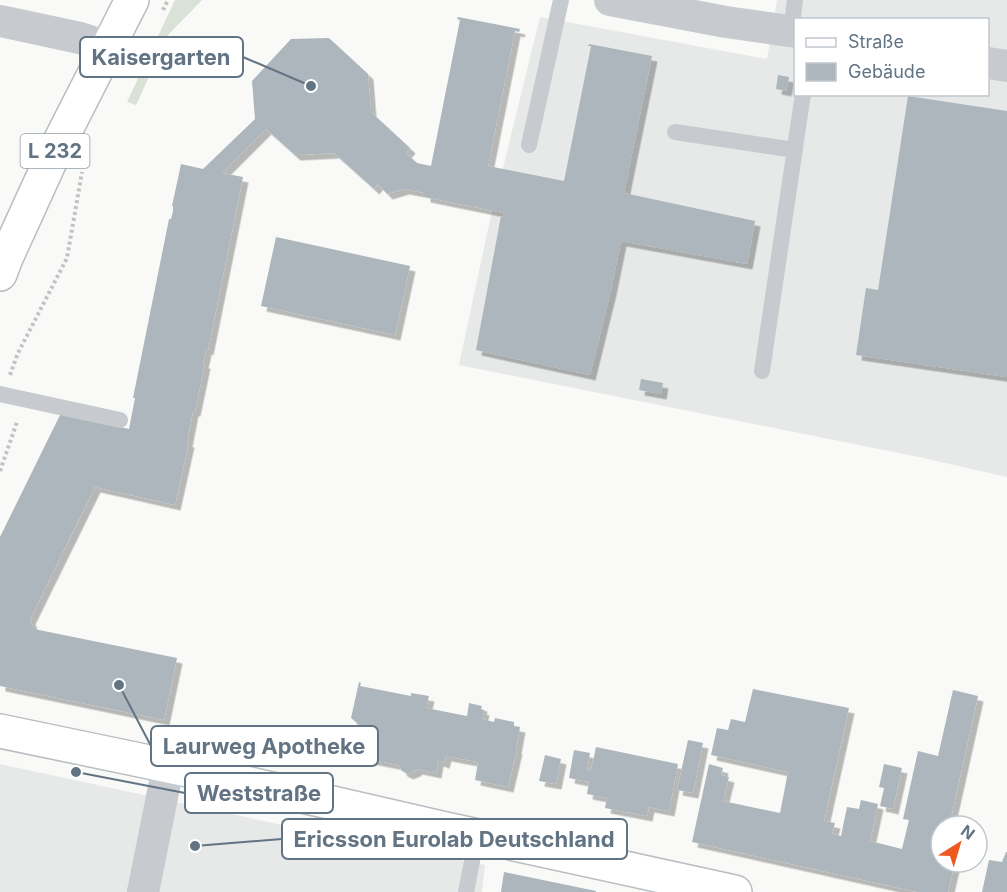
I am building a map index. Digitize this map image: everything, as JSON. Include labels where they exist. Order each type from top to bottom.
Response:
[{"type":"main road","name":"L 232","points":[[0,274],[53,155],[108,47],[146,8]]},
{"type":"main road","points":[[0,731],[735,892]]},
{"type":"street","points":[[610,0],[793,32]]},
{"type":"street","points":[[0,21],[80,38],[108,47]]},
{"type":"street","points":[[989,63],[1007,66]]},
{"type":"street","points":[[143,892],[168,767]]},
{"type":"lane","points":[[529,145],[561,0]]},
{"type":"lane","points":[[793,32],[795,0]]},
{"type":"lane","points":[[762,371],[803,96]]},
{"type":"lane","points":[[675,132],[795,150]]},
{"type":"lane","points":[[0,394],[120,420]]},
{"type":"lane","points":[[466,892],[477,836]]},
{"type":"path","points":[[146,8],[168,0]]},
{"type":"path","points":[[0,471],[24,400],[9,376],[18,353],[67,258],[82,167]]},
{"type":"shaded area","points":[[175,0],[202,0],[168,35],[136,105],[127,102]]},
{"type":"shaded area","points":[[777,0],[1007,0],[1007,477],[919,457],[459,365],[488,229],[540,17],[767,59]]},
{"type":"shaded area","points":[[0,764],[296,828],[485,865],[482,892],[0,892]]},
{"type":"building","points":[[458,17],[520,29],[519,32],[515,31],[488,166],[564,181],[591,46],[588,46],[589,44],[652,56],[624,193],[755,221],[747,264],[621,241],[590,375],[476,350],[501,216],[503,217],[504,213],[425,197],[425,193],[404,189],[387,194],[378,184],[374,189],[334,153],[295,155],[266,129],[222,173],[243,177],[175,505],[95,487],[30,619],[34,629],[177,658],[164,720],[0,686],[0,537],[61,413],[129,429],[135,398],[133,398],[181,164],[203,169],[255,119],[252,81],[291,39],[329,38],[368,74],[371,112],[410,148],[406,153],[417,163],[431,166],[460,20],[457,19]]},
{"type":"building","points":[[778,75],[789,77],[786,91],[776,89]]},
{"type":"building","points":[[908,96],[1007,111],[1007,377],[856,355],[866,288],[878,290]]},
{"type":"building","points":[[276,237],[410,266],[395,335],[261,306]]},
{"type":"building","points":[[641,379],[663,383],[661,394],[639,390]]},
{"type":"building","points":[[359,682],[360,686],[411,696],[411,693],[429,696],[426,708],[467,716],[469,703],[482,706],[481,709],[484,710],[482,719],[494,722],[495,718],[514,722],[514,726],[520,727],[508,787],[475,780],[478,762],[446,756],[444,763],[438,761],[436,773],[417,769],[408,774],[402,771],[399,765],[358,757],[364,729],[351,718]]},
{"type":"building","points":[[753,689],[849,708],[824,821],[835,823],[832,834],[841,836],[847,807],[859,809],[861,800],[878,804],[870,841],[902,849],[909,820],[903,819],[918,751],[938,756],[953,690],[978,696],[952,814],[929,814],[929,874],[952,874],[948,892],[917,892],[692,842],[709,764],[723,768],[721,775],[729,777],[723,801],[780,813],[788,772],[711,755],[717,728],[728,730],[731,719],[745,722]]},
{"type":"building","points":[[688,740],[703,743],[693,793],[677,790]]},
{"type":"building","points":[[596,747],[678,764],[669,811],[649,807],[647,816],[605,808],[607,798],[587,794],[589,782],[569,778],[574,750],[590,753],[587,770],[591,771]]},
{"type":"building","points":[[545,755],[561,759],[556,784],[539,781]]},
{"type":"building","points":[[884,764],[902,768],[893,809],[880,806],[884,788],[879,787]]},
{"type":"building","points":[[1007,852],[1007,892],[982,892],[986,874],[989,874],[989,860],[1002,862]]},
{"type":"building","points":[[504,872],[596,891],[596,892],[501,892]]},
{"type":"place","name":"Kaisergarten","points":[[311,86]]},
{"type":"place","name":"Laurweg Apotheke","points":[[119,685]]},
{"type":"place","name":"Weststraße","points":[[76,772]]},
{"type":"place","name":"Ericsson Eurolab Deutschland","points":[[195,846]]}]
